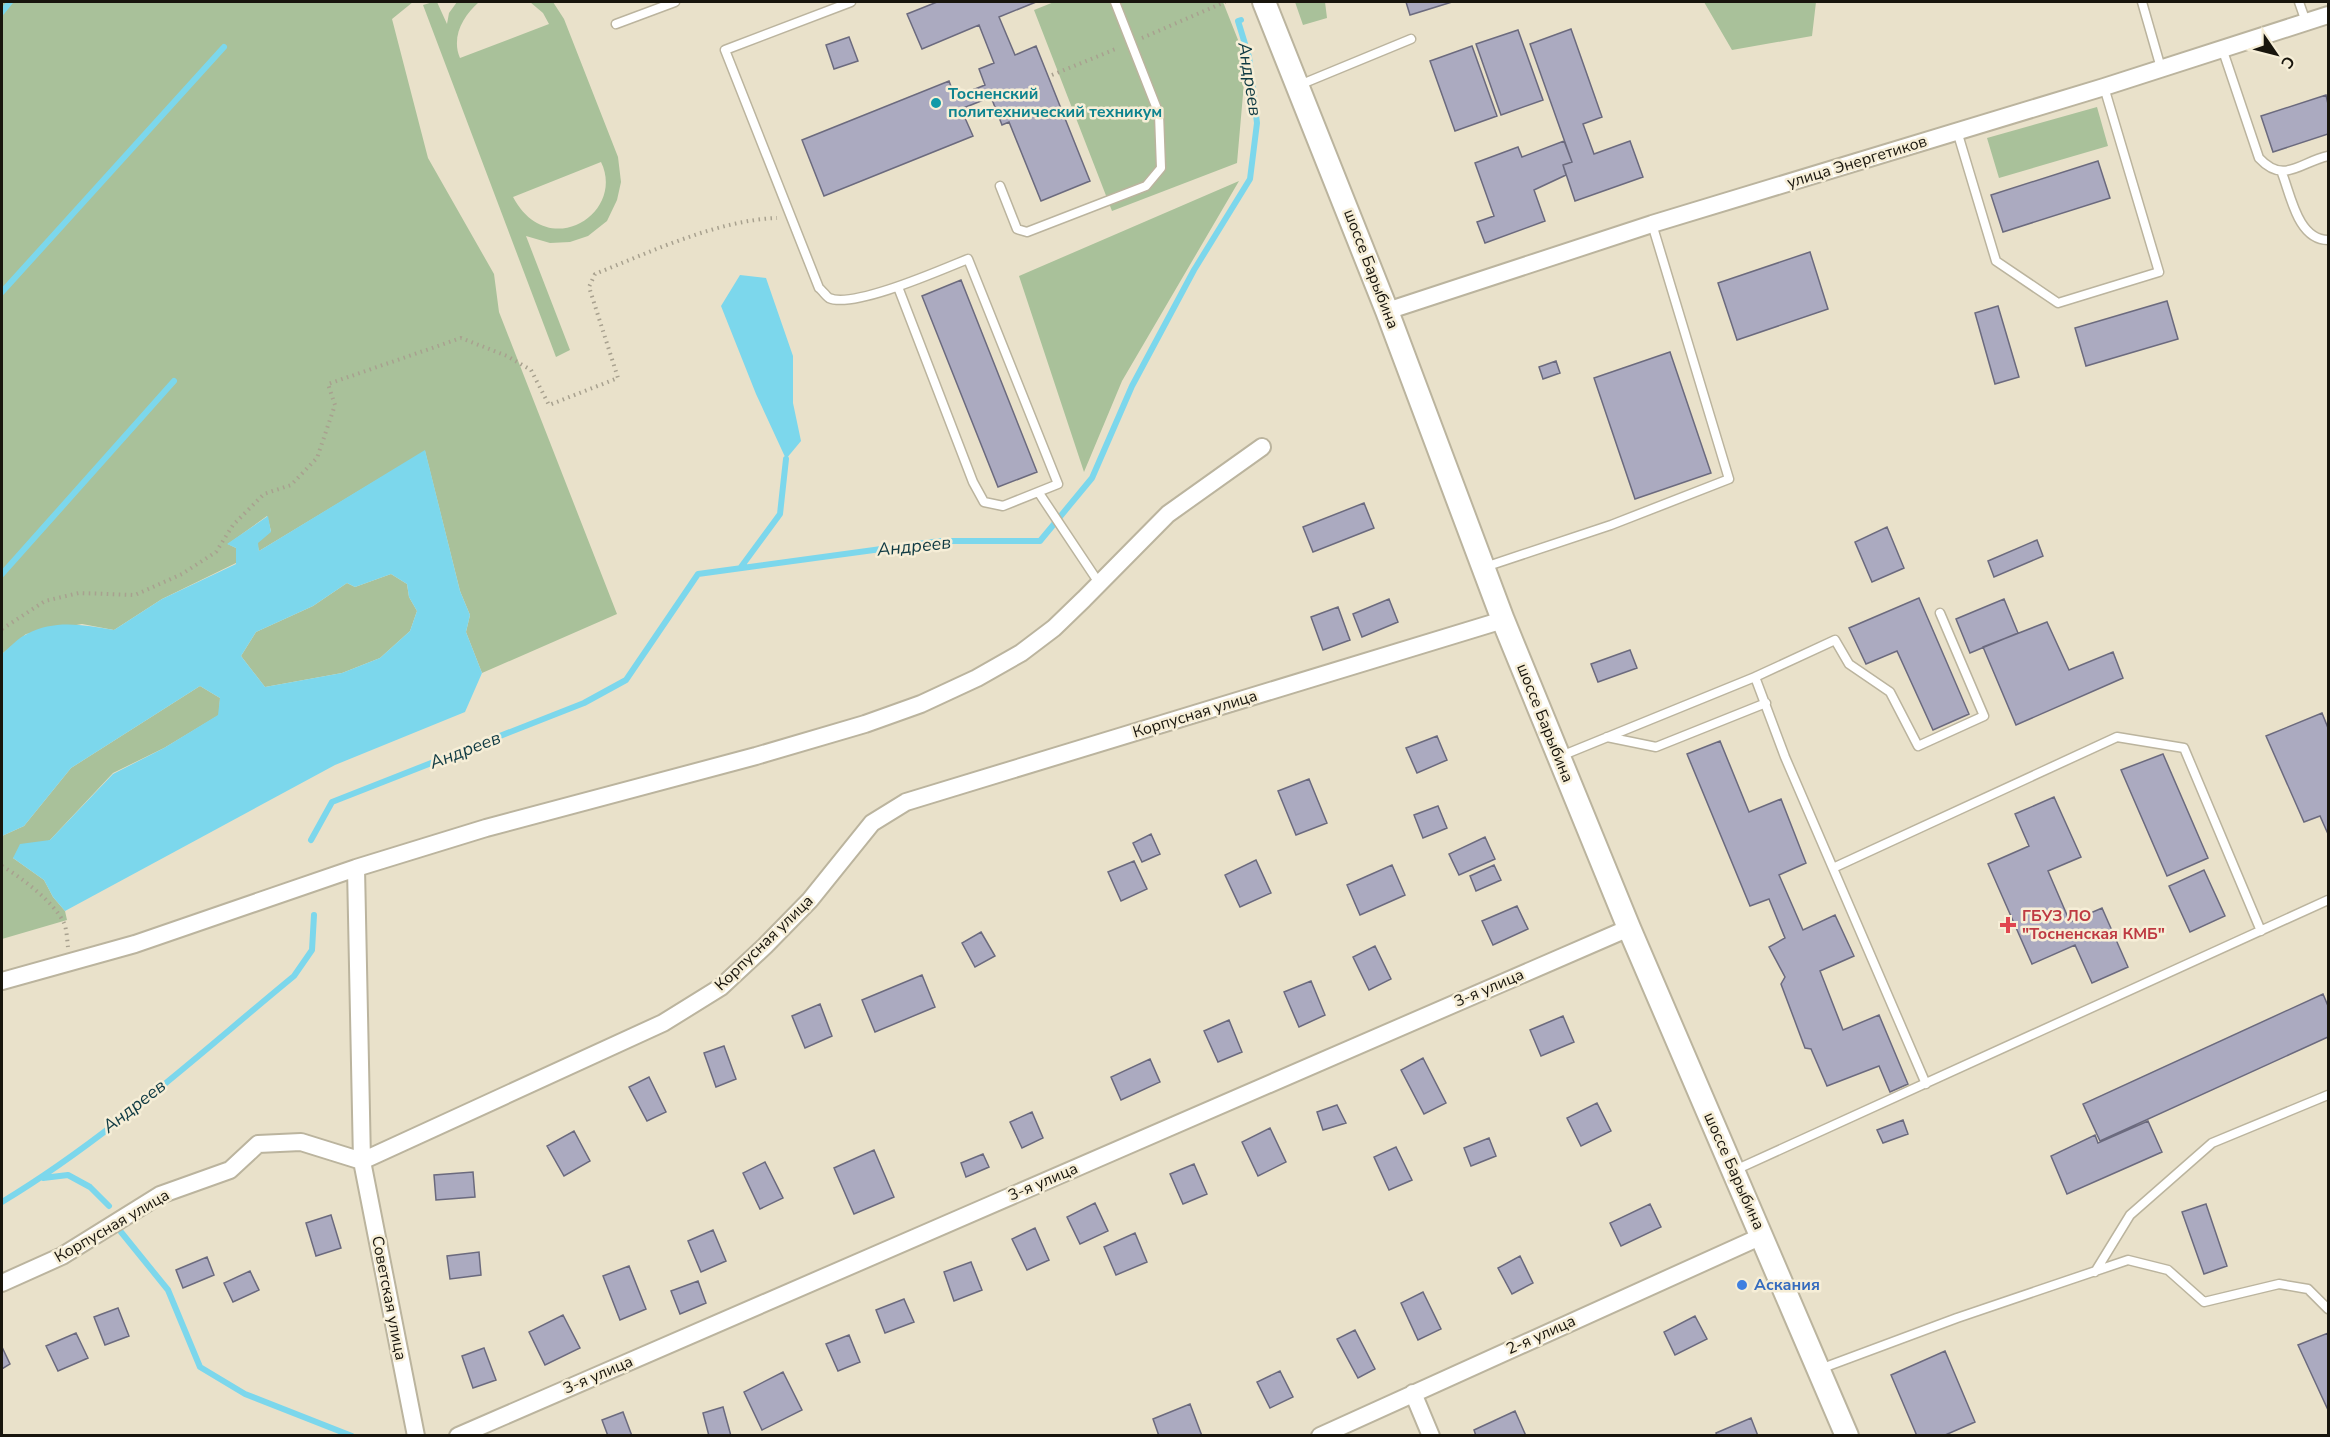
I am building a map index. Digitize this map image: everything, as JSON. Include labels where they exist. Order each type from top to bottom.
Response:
[{"type":"main road","name":"шоссе Барыбина","points":[[1264,2],[1387,311],[1503,620],[1629,928],[1847,1436]]},
{"type":"street","name":"улица Энергетиков","points":[[1387,311],[1652,224],[2104,87],[2328,15]]},
{"type":"street","points":[[2,981],[135,944],[356,868],[486,828],[756,756],[865,724],[921,704],[977,678],[1021,653],[1054,628],[1168,514],[1262,447]]},
{"type":"street","name":"Корпусная улица","points":[[2,1283],[62,1256],[160,1195],[230,1170],[258,1144],[301,1142],[362,1161],[663,1023],[721,987],[810,900],[872,823],[906,802],[1503,620]]},
{"type":"street","name":"Советская улица","points":[[356,868],[362,1161],[416,1436]]},
{"type":"street","name":"3-я улица","points":[[458,1436],[1629,928]]},
{"type":"street","name":"2-я улица","points":[[1320,1436],[1762,1236]]},
{"type":"street","points":[[1413,1393],[1431,1436]]},
{"type":"lane","points":[[616,24],[675,2]]},
{"type":"lane","points":[[851,2],[725,50],[819,288],[829,297],[847,299],[898,287],[968,259],[1058,484],[1003,506],[984,502],[973,482],[898,287]]},
{"type":"lane","points":[[1000,186],[1017,229],[1027,232],[1146,186],[1161,168],[1159,114],[1115,2]]},
{"type":"lane","points":[[2142,2],[2161,68]]},
{"type":"lane","points":[[2299,2],[2306,22]]},
{"type":"lane","points":[[1297,86],[1411,39]]},
{"type":"lane","points":[[2222,48],[2259,159],[2269,169],[2282,173],[2328,156]]},
{"type":"lane","points":[[1957,131],[1996,261],[2058,303],[2159,272],[2104,87]]},
{"type":"lane","points":[[2282,173],[2302,226],[2321,240],[2328,240]]},
{"type":"lane","points":[[1485,567],[1611,525],[1729,480],[1652,224]]},
{"type":"lane","points":[[1039,492],[1099,584]]},
{"type":"lane","points":[[1559,757],[1755,677],[1835,640],[1849,664],[1890,692],[1918,746],[1984,716],[1940,613]]},
{"type":"lane","points":[[1755,677],[1785,757],[1926,1083]]},
{"type":"lane","points":[[1606,737],[1656,747],[1766,703]]},
{"type":"lane","points":[[1833,867],[2117,737],[2184,748],[2261,931]]},
{"type":"lane","points":[[1733,1171],[2328,900]]},
{"type":"lane","points":[[2095,1272],[2130,1215],[2212,1143],[2328,1095]]},
{"type":"lane","points":[[1817,1370],[1957,1318],[2128,1260],[2168,1270],[2204,1302],[2279,1284],[2308,1289],[2328,1309]]},
{"type":"path","points":[[2,629],[45,601],[79,593],[135,595],[182,574],[216,552],[233,525],[264,494],[291,485],[317,458],[335,405],[328,384],[461,338],[507,357],[531,370],[549,405],[618,378],[589,287],[595,274],[686,237],[761,219],[791,218]]},
{"type":"path","points":[[2,866],[18,875],[48,902],[64,924],[70,962]]},
{"type":"green space","points":[[2,2],[413,2],[392,19],[428,158],[494,274],[499,312],[617,614],[482,673],[466,632],[470,615],[460,591],[425,451],[259,551],[257,543],[271,531],[267,516],[228,544],[236,548],[236,563],[162,599],[114,630],[82,624],[26,634],[2,654]]},
{"type":"green space","points":[[437,2],[447,24],[449,13],[457,2],[479,2],[460,27],[457,42],[460,58],[549,24],[543,13],[530,2],[553,2],[564,19],[618,157],[621,182],[617,200],[607,221],[588,236],[570,242],[550,243],[526,236],[570,350],[556,357],[423,5]],"holes":[[[601,162],[606,181],[603,198],[593,213],[580,223],[563,228],[545,227],[528,217],[513,197]]]},
{"type":"green space","points":[[1054,2],[1223,2],[1246,60],[1237,163],[1112,211],[1034,10]]},
{"type":"green space","points":[[1295,2],[1325,2],[1327,18],[1303,25]]},
{"type":"green space","points":[[1704,2],[1816,2],[1812,36],[1732,50]]},
{"type":"green space","points":[[2097,107],[2108,146],[1999,178],[1987,138]]},
{"type":"green space","points":[[1239,181],[1122,381],[1084,472],[1019,276]]},
{"type":"green space","points":[[391,574],[407,584],[409,597],[417,611],[410,631],[380,658],[342,673],[265,687],[241,656],[256,632],[313,606],[347,583],[355,587]]},
{"type":"green space","points":[[200,686],[220,698],[219,715],[164,748],[113,773],[50,840],[13,858],[44,880],[53,897],[65,911],[67,920],[2,939],[2,836],[24,826],[71,768]]},
{"type":"water","points":[[740,275],[766,278],[793,356],[793,403],[801,441],[786,459],[756,394],[721,306]]},
{"type":"water","points":[[425,450],[460,591],[470,615],[466,632],[482,673],[465,712],[335,765],[65,911],[53,897],[44,880],[13,858],[20,844],[50,840],[113,774],[164,748],[218,715],[220,698],[200,686],[71,768],[24,826],[2,836],[2,654],[17,640],[48,626],[70,624],[114,630],[162,599],[236,564],[236,548],[227,544],[268,516],[271,532],[258,543],[259,551]],"holes":[[[391,574],[407,584],[409,597],[417,611],[410,631],[380,658],[342,673],[265,687],[241,656],[256,632],[313,606],[347,583],[355,587]]]},
{"type":"building","name":"Тосненский политехнический техникум","points":[[937,2],[1036,2],[999,17],[1015,55],[1036,46],[1090,181],[1041,201],[1009,122],[1002,125],[991,97],[961,109],[973,136],[824,196],[802,140],[949,81],[955,97],[985,85],[979,69],[994,63],[979,25],[922,49],[907,14]]},
{"type":"building","points":[[1406,2],[1452,2],[1410,15]]},
{"type":"building","points":[[1571,29],[1602,117],[1583,124],[1594,154],[1630,141],[1643,177],[1575,201],[1563,165],[1572,162],[1530,44]]},
{"type":"building","points":[[1518,30],[1543,100],[1501,115],[1476,44]]},
{"type":"building","points":[[849,37],[858,61],[834,69],[826,45]]},
{"type":"building","points":[[1472,46],[1497,116],[1455,131],[1430,61]]},
{"type":"building","points":[[2326,95],[2328,134],[2273,152],[2261,116]]},
{"type":"building","points":[[1564,141],[1572,162],[1563,165],[1566,175],[1534,190],[1545,221],[1485,243],[1477,222],[1494,216],[1475,163],[1518,147],[1522,157]]},
{"type":"building","points":[[2098,161],[2110,198],[2003,232],[1991,195]]},
{"type":"building","points":[[1810,252],[1828,309],[1737,340],[1718,283]]},
{"type":"building","points":[[961,280],[1037,472],[998,487],[922,296]]},
{"type":"building","points":[[2167,301],[2178,339],[2086,366],[2075,328]]},
{"type":"building","points":[[1998,306],[2019,377],[1995,384],[1975,313]]},
{"type":"building","points":[[1670,352],[1711,473],[1635,499],[1594,378]]},
{"type":"building","points":[[1556,361],[1560,373],[1543,379],[1539,367]]},
{"type":"building","points":[[1364,503],[1374,528],[1313,552],[1303,527]]},
{"type":"building","points":[[1887,527],[1904,568],[1872,582],[1855,542]]},
{"type":"building","points":[[2037,540],[2043,556],[1994,577],[1988,561]]},
{"type":"building","points":[[1919,598],[1969,714],[1933,730],[1897,651],[1866,664],[1849,628]]},
{"type":"building","points":[[1389,599],[1398,622],[1362,637],[1353,614]]},
{"type":"building","points":[[2004,599],[2018,633],[1970,653],[1956,619]]},
{"type":"building","points":[[1338,607],[1350,640],[1323,650],[1311,617]]},
{"type":"building","points":[[2047,622],[2069,670],[2113,652],[2123,678],[2016,725],[1983,647]]},
{"type":"building","points":[[1630,650],[1637,668],[1598,682],[1591,664]]},
{"type":"building","points":[[2322,713],[2328,728],[2328,834],[2320,816],[2304,822],[2266,736]]},
{"type":"building","points":[[1437,736],[1447,760],[1417,773],[1406,748]]},
{"type":"building","points":[[1720,741],[1749,812],[1781,799],[1806,863],[1779,875],[1803,930],[1835,915],[1854,956],[1820,971],[1843,1030],[1879,1015],[1908,1084],[1890,1092],[1879,1066],[1827,1086],[1811,1049],[1805,1048],[1781,984],[1785,977],[1769,947],[1785,938],[1769,899],[1750,906],[1687,754]]},
{"type":"building","points":[[2163,754],[2208,858],[2167,876],[2121,770]]},
{"type":"building","points":[[1309,779],[1327,823],[1296,835],[1278,791]]},
{"type":"building","points":[[2054,797],[2081,857],[2048,871],[2070,922],[2102,908],[2128,967],[2092,983],[2075,945],[2032,964],[1988,864],[2029,846],[2015,814]]},
{"type":"building","points":[[1438,806],[1447,828],[1423,838],[1414,815]]},
{"type":"building","points":[[1151,834],[1160,854],[1142,862],[1133,843]]},
{"type":"building","points":[[1485,837],[1495,859],[1459,875],[1449,854]]},
{"type":"building","points":[[1256,860],[1271,893],[1240,907],[1225,875]]},
{"type":"building","points":[[1134,861],[1147,889],[1121,901],[1108,872]]},
{"type":"building","points":[[1392,865],[1405,895],[1360,915],[1347,885]]},
{"type":"building","points":[[1494,865],[1501,880],[1476,891],[1470,876]]},
{"type":"building","points":[[2204,870],[2225,916],[2190,932],[2169,886]]},
{"type":"building","points":[[1517,906],[1528,929],[1493,945],[1482,921]]},
{"type":"building","points":[[981,932],[995,956],[975,967],[962,943]]},
{"type":"building","points":[[1375,946],[1391,979],[1369,990],[1353,957]]},
{"type":"building","points":[[922,975],[935,1007],[875,1032],[862,1000]]},
{"type":"building","points":[[1311,981],[1325,1015],[1299,1027],[1284,992]]},
{"type":"building","points":[[2323,994],[2328,1006],[2328,1037],[2100,1141],[2083,1104]]},
{"type":"building","points":[[820,1004],[832,1036],[805,1048],[792,1016]]},
{"type":"building","points":[[1563,1016],[1574,1042],[1541,1056],[1530,1030]]},
{"type":"building","points":[[1229,1020],[1242,1052],[1218,1062],[1204,1031]]},
{"type":"building","points":[[724,1046],[736,1079],[716,1087],[704,1053]]},
{"type":"building","points":[[1423,1058],[1446,1103],[1424,1114],[1401,1070]]},
{"type":"building","points":[[1150,1059],[1160,1082],[1121,1100],[1111,1077]]},
{"type":"building","points":[[649,1077],[666,1112],[647,1121],[629,1087]]},
{"type":"building","points":[[1597,1103],[1611,1131],[1581,1146],[1567,1118]]},
{"type":"building","points":[[1337,1105],[1346,1123],[1323,1130],[1317,1112]]},
{"type":"building","points":[[1032,1112],[1043,1138],[1022,1148],[1010,1122]]},
{"type":"building","points":[[1903,1120],[1908,1134],[1883,1143],[1877,1130]]},
{"type":"building","points":[[2148,1121],[2162,1152],[2067,1194],[2051,1156],[2095,1135],[2098,1143]]},
{"type":"building","points":[[1270,1128],[1286,1162],[1258,1176],[1242,1142]]},
{"type":"building","points":[[574,1131],[590,1161],[564,1176],[547,1146]]},
{"type":"building","points":[[1489,1138],[1496,1156],[1471,1166],[1464,1148]]},
{"type":"building","points":[[1396,1147],[1412,1180],[1389,1190],[1374,1157]]},
{"type":"building","points":[[874,1150],[894,1197],[854,1214],[834,1168]]},
{"type":"building","points":[[983,1154],[989,1167],[966,1177],[961,1163]]},
{"type":"building","points":[[765,1162],[783,1198],[760,1209],[743,1173]]},
{"type":"building","points":[[1194,1164],[1207,1194],[1183,1204],[1170,1174]]},
{"type":"building","points":[[473,1172],[475,1197],[436,1200],[434,1175]]},
{"type":"building","points":[[1095,1203],[1108,1231],[1080,1244],[1067,1217]]},
{"type":"building","points":[[1650,1204],[1661,1227],[1621,1246],[1610,1223]]},
{"type":"building","points":[[2206,1204],[2227,1266],[2204,1274],[2182,1212]]},
{"type":"building","points":[[331,1215],[341,1248],[316,1256],[306,1223]]},
{"type":"building","points":[[1035,1228],[1049,1260],[1027,1270],[1012,1239]]},
{"type":"building","points":[[713,1230],[726,1261],[701,1272],[688,1241]]},
{"type":"building","points":[[1135,1233],[1147,1262],[1116,1275],[1104,1247]]},
{"type":"building","points":[[479,1252],[481,1275],[450,1279],[447,1256]]},
{"type":"building","points":[[1520,1256],[1533,1283],[1512,1294],[1498,1268]]},
{"type":"building","points":[[207,1257],[214,1275],[183,1288],[176,1270]]},
{"type":"building","points":[[971,1262],[982,1290],[954,1301],[944,1272]]},
{"type":"building","points":[[629,1266],[646,1309],[620,1320],[603,1276]]},
{"type":"building","points":[[250,1271],[259,1290],[233,1302],[224,1283]]},
{"type":"building","points":[[698,1281],[706,1303],[680,1314],[671,1291]]},
{"type":"building","points":[[1423,1292],[1441,1329],[1418,1340],[1401,1303]]},
{"type":"building","points":[[904,1299],[914,1322],[885,1333],[876,1310]]},
{"type":"building","points":[[118,1308],[129,1336],[105,1345],[94,1317]]},
{"type":"building","points":[[563,1315],[580,1348],[545,1365],[529,1332]]},
{"type":"building","points":[[1695,1316],[1707,1339],[1675,1355],[1664,1332]]},
{"type":"building","points":[[1355,1330],[1375,1369],[1358,1378],[1337,1339]]},
{"type":"building","points":[[76,1333],[88,1358],[58,1371],[46,1346]]},
{"type":"building","points":[[2328,1333],[2328,1410],[2298,1345]]},
{"type":"building","points":[[849,1335],[860,1362],[838,1371],[826,1344]]},
{"type":"building","points":[[2,1347],[10,1364],[2,1369]]},
{"type":"building","points":[[484,1348],[496,1380],[473,1388],[462,1356]]},
{"type":"building","points":[[1945,1351],[1975,1422],[1943,1436],[1917,1436],[1891,1375]]},
{"type":"building","points":[[1280,1371],[1293,1397],[1270,1408],[1257,1382]]},
{"type":"building","points":[[783,1372],[802,1410],[762,1430],[744,1392]]},
{"type":"building","points":[[1190,1404],[1202,1436],[1159,1436],[1153,1419]]},
{"type":"building","points":[[723,1407],[731,1436],[709,1436],[703,1413]]},
{"type":"building","points":[[1515,1411],[1526,1436],[1476,1436],[1474,1430]]},
{"type":"building","points":[[623,1412],[632,1436],[608,1436],[602,1420]]},
{"type":"building","points":[[1751,1418],[1758,1436],[1717,1436],[1716,1433]]},
{"type":"waterway","points":[[2,12],[10,2]]},
{"type":"waterway","name":"Андреев","points":[[311,840],[332,802],[584,703],[626,680],[698,574],[940,541],[1040,541],[1092,478],[1132,386],[1194,270],[1250,179],[1257,123],[1249,57],[1238,21],[1241,20]]},
{"type":"waterway","points":[[2,292],[224,47]]},
{"type":"waterway","points":[[2,574],[174,381]]},
{"type":"waterway","points":[[741,567],[780,514],[786,459]]},
{"type":"waterway","name":"Андреев","points":[[2,1202],[79,1151],[188,1065],[294,976],[312,950],[314,915]]},
{"type":"waterway","points":[[43,1178],[68,1175],[90,1187],[109,1206]]},
{"type":"waterway","points":[[121,1232],[168,1290],[200,1367],[245,1394],[352,1436]]},
{"type":"place","name":"Тосненский политехнический техникум","points":[[936,103]]},
{"type":"place","name":"ГБУЗ ЛО \"Тосненская КМБ\"","points":[[2008,925]]},
{"type":"place","name":"Аскания","points":[[1742,1285]]}]
